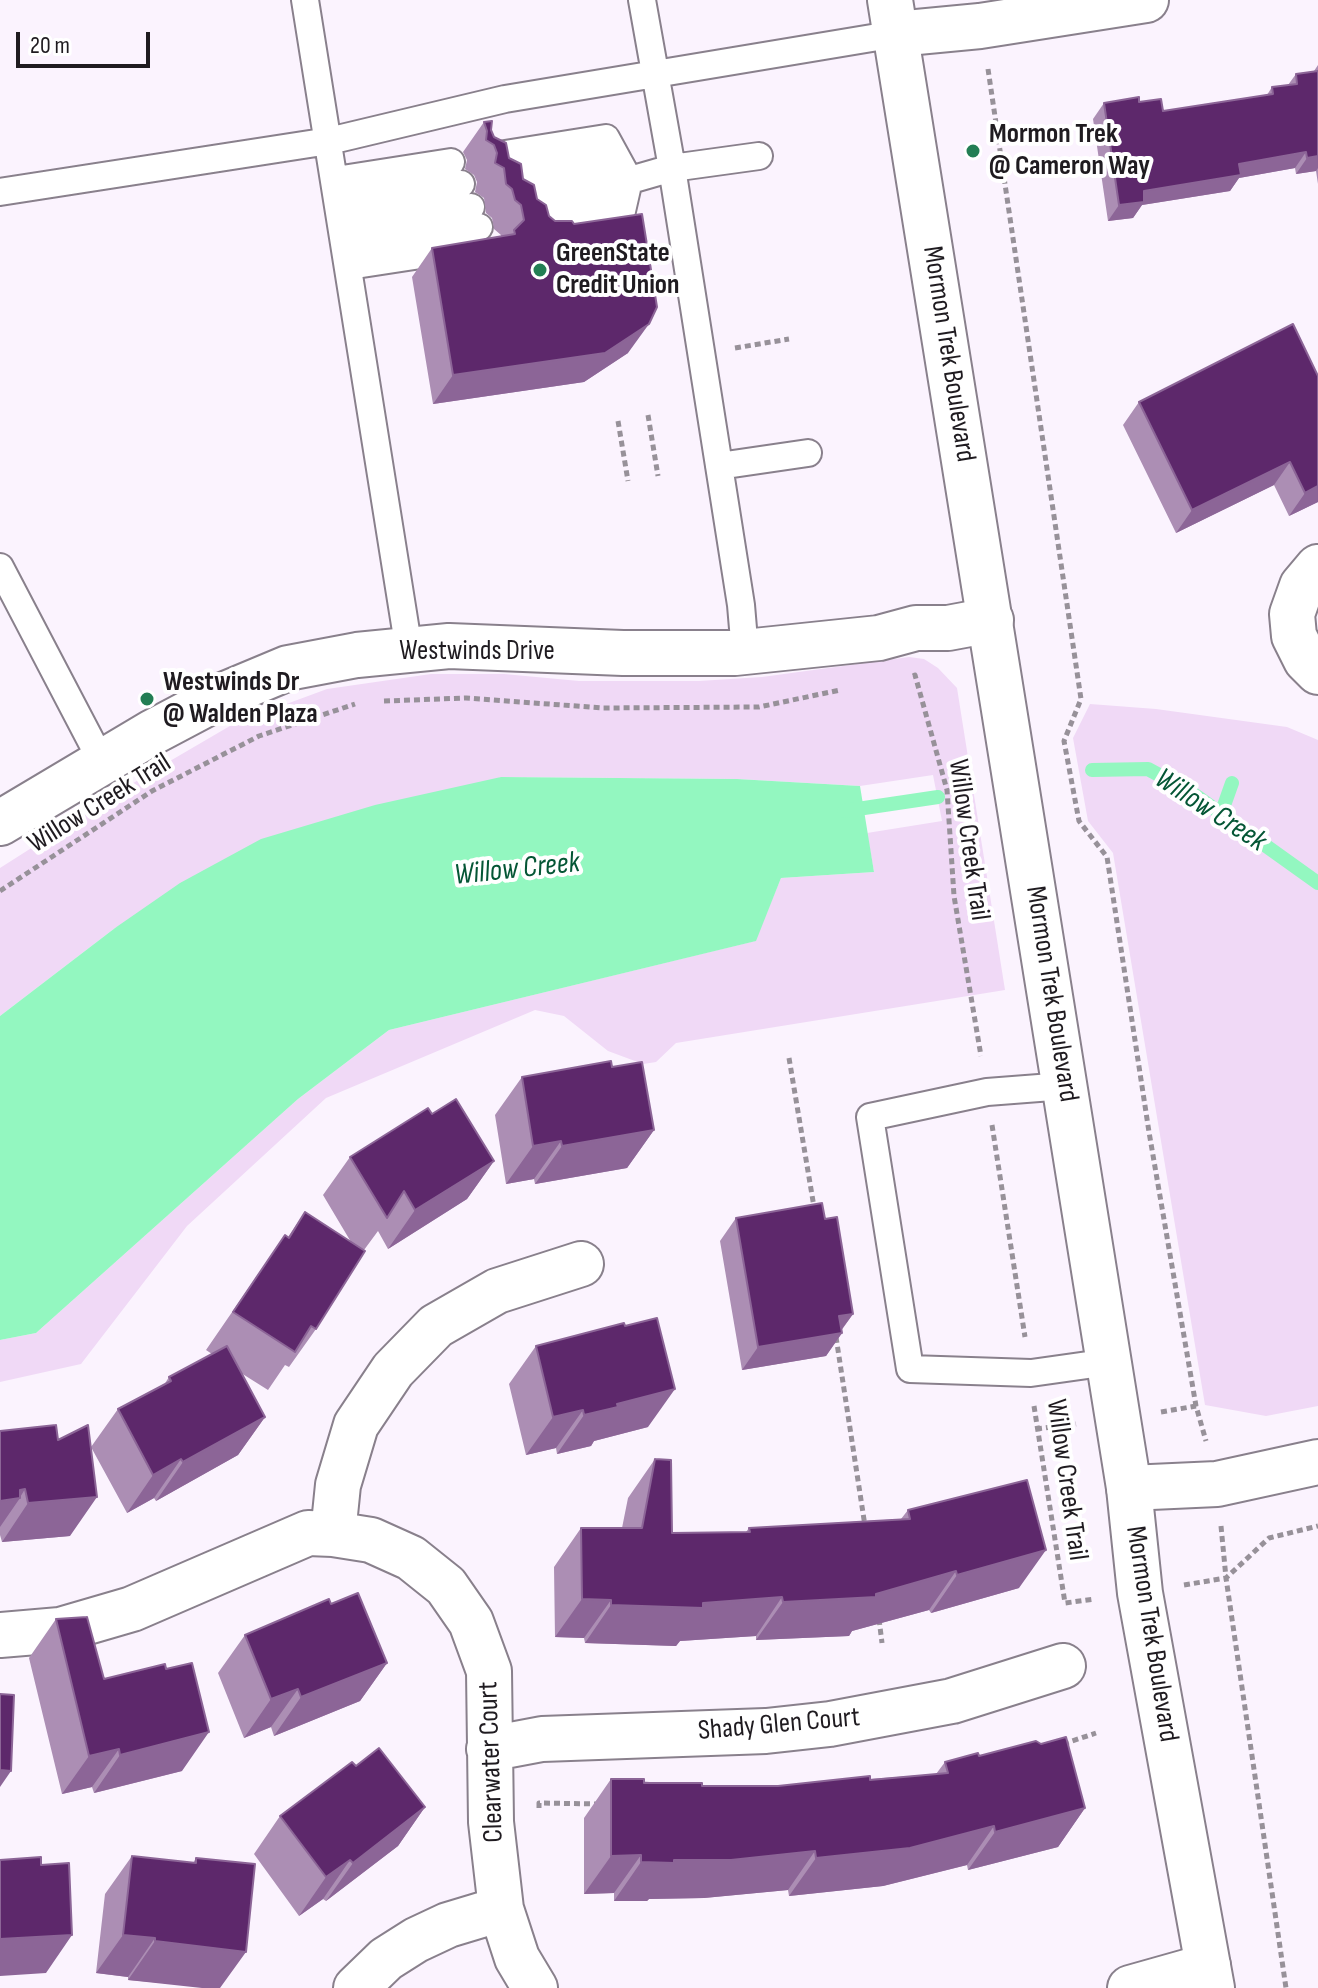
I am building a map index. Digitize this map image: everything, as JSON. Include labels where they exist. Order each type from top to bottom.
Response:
[{"type":"street","points":[[893,17],[980,26],[1146,0]]},
{"type":"street","name":"Mormon Trek Boulevard","points":[[893,17],[1129,1488],[1140,1593],[1210,1977]]},
{"type":"street","points":[[1318,567],[1302,586],[1292,614],[1294,636],[1306,660],[1318,672]]},
{"type":"street","name":"Westwinds Drive","points":[[0,823],[221,696],[288,668],[357,655],[449,646],[623,653],[745,652],[879,638],[916,628],[948,628],[991,620]]},
{"type":"street","points":[[333,1534],[338,1485],[356,1425],[393,1370],[436,1326],[497,1291],[581,1264]]},
{"type":"street","points":[[1129,1488],[1217,1484],[1318,1462]]},
{"type":"street","name":"Clearwater Court","points":[[0,1635],[60,1630],[132,1609],[308,1533],[371,1540],[411,1558],[446,1586],[471,1622],[489,1671],[491,1822],[501,1909],[517,1958],[535,1988]]},
{"type":"street","name":"Shady Glen Court","points":[[489,1749],[542,1739],[766,1731],[830,1724],[952,1701],[1063,1666]]},
{"type":"street","points":[[356,1988],[386,1959],[416,1940],[448,1925],[501,1909]]},
{"type":"street","points":[[1130,1988],[1210,1977]]},
{"type":"lane","points":[[305,0],[409,650]]},
{"type":"lane","points":[[642,0],[672,168],[741,605],[745,652]]},
{"type":"lane","points":[[0,192],[329,141],[505,99],[655,74],[893,17]]},
{"type":"lane","points":[[606,138],[629,180],[619,224],[515,198],[606,138]]},
{"type":"lane","points":[[515,198],[629,180],[672,168],[759,156]]},
{"type":"lane","points":[[343,225],[470,205]]},
{"type":"lane","points":[[343,225],[470,205]]},
{"type":"lane","points":[[343,225],[470,205]]},
{"type":"lane","points":[[719,466],[808,453]]},
{"type":"lane","points":[[0,567],[102,762]]},
{"type":"lane","points":[[1065,1086],[987,1092],[870,1117],[910,1369],[1031,1373],[1109,1362]]},
{"type":"path","points":[[980,26],[1081,699],[1064,741],[1079,821],[1107,857],[1149,1132],[1196,1406],[1217,1484],[1226,1578],[1286,1988]]},
{"type":"path","points":[[734,348],[789,339]]},
{"type":"path","points":[[648,415],[658,476]]},
{"type":"path","points":[[618,421],[628,481]]},
{"type":"path","name":"Willow Creek Trail","points":[[899,679],[915,675],[947,790],[954,896],[1065,1603],[1226,1578]]},
{"type":"path","points":[[378,701],[466,698],[603,708],[759,707],[852,688]]},
{"type":"path","name":"Willow Creek Trail","points":[[0,891],[152,791],[259,736],[363,701]]},
{"type":"path","points":[[789,1058],[815,1213]]},
{"type":"path","points":[[836,1337],[867,1540]]},
{"type":"path","points":[[1226,1578],[1269,1538],[1318,1526]]},
{"type":"path","points":[[878,1614],[882,1643]]},
{"type":"path","points":[[1058,1746],[1096,1733]]},
{"type":"path","points":[[538,1814],[539,1803],[615,1804]]},
{"type":"shaded area","points":[[909,657],[924,659],[938,668],[957,688],[1005,990],[676,1043],[656,1062],[643,1064],[608,1051],[564,1016],[535,1010],[326,1098],[187,1226],[81,1364],[0,1382],[0,1340],[36,1333],[298,1099],[389,1030],[755,941],[781,878],[874,872],[867,833],[942,821],[933,775],[860,786],[737,779],[501,777],[115,928],[0,1016],[0,868],[146,775],[235,723],[327,689],[431,674],[504,674],[579,681],[699,681],[762,677]]},
{"type":"shaded area","points":[[1090,704],[1156,709],[1287,727],[1318,740],[1318,1406],[1266,1416],[1205,1405],[1113,853],[1088,821],[1073,738]]},
{"type":"water","points":[[501,777],[737,779],[860,786],[874,872],[781,878],[756,941],[389,1030],[298,1099],[36,1333],[0,1340],[0,1016],[115,928],[180,883],[261,839],[375,805]]},
{"type":"building","points":[[1318,71],[1318,156],[1307,158],[1306,152],[1239,164],[1241,175],[1144,191],[1144,202],[1119,205],[1104,103],[1139,97],[1139,102],[1161,99],[1163,111],[1273,94],[1272,87],[1297,84],[1296,74]]},
{"type":"building","name":"GreenState Credit Union","points":[[492,121],[494,137],[506,143],[509,158],[521,164],[523,179],[534,185],[537,199],[546,205],[549,216],[555,221],[572,221],[574,224],[642,214],[657,307],[649,324],[605,353],[453,375],[432,248],[515,234],[514,230],[524,220],[521,205],[506,184],[504,168],[495,163],[497,153],[494,145],[486,140],[484,122]]},
{"type":"building","points":[[1293,324],[1318,376],[1318,486],[1305,493],[1290,462],[1192,510],[1139,402]]},
{"type":"building","points":[[611,1061],[612,1067],[642,1062],[654,1130],[562,1146],[561,1141],[533,1146],[522,1077]]},
{"type":"building","points":[[456,1099],[494,1161],[415,1210],[404,1191],[387,1218],[350,1157],[428,1108],[432,1114]]},
{"type":"building","points":[[822,1203],[825,1219],[837,1217],[853,1314],[839,1316],[842,1333],[758,1347],[736,1218]]},
{"type":"building","points":[[305,1212],[365,1251],[316,1329],[311,1326],[295,1352],[233,1312],[285,1235],[289,1238]]},
{"type":"building","points":[[657,1318],[675,1389],[584,1415],[583,1410],[553,1417],[536,1346],[624,1323],[625,1326]]},
{"type":"building","points":[[227,1346],[265,1417],[153,1475],[118,1409]]},
{"type":"building","points":[[56,1425],[58,1440],[88,1425],[97,1497],[28,1503],[25,1489],[20,1490],[20,1498],[0,1501],[0,1431]]},
{"type":"building","points":[[655,1459],[671,1460],[672,1533],[750,1532],[749,1528],[910,1519],[908,1510],[1027,1480],[1046,1550],[957,1575],[956,1571],[876,1594],[876,1597],[783,1602],[782,1597],[703,1603],[703,1608],[611,1605],[611,1600],[582,1599],[581,1528],[642,1528]]},
{"type":"building","points":[[358,1593],[387,1663],[301,1697],[298,1689],[271,1699],[245,1635],[329,1599],[331,1604]]},
{"type":"building","points":[[87,1617],[104,1679],[165,1664],[166,1669],[192,1663],[209,1732],[120,1755],[119,1749],[89,1756],[56,1619]]},
{"type":"building","points":[[0,1694],[14,1695],[11,1771],[0,1770]]},
{"type":"building","points":[[1066,1737],[1085,1808],[995,1832],[994,1826],[910,1848],[816,1858],[815,1851],[731,1860],[674,1860],[674,1863],[641,1862],[641,1855],[611,1856],[611,1779],[644,1779],[644,1783],[702,1783],[702,1786],[778,1786],[870,1776],[870,1780],[948,1773],[945,1762]]},
{"type":"building","points":[[379,1748],[425,1807],[353,1863],[350,1860],[326,1877],[280,1816],[352,1762],[356,1766]]},
{"type":"building","points":[[132,1856],[196,1863],[196,1858],[255,1864],[246,1952],[123,1935]]},
{"type":"building","points":[[41,1857],[41,1865],[69,1863],[72,1935],[0,1939],[0,1860]]},
{"type":"waterway","name":"Willow Creek","points":[[1092,770],[1148,769],[1192,793],[1318,883]]},
{"type":"waterway","points":[[1221,814],[1232,783]]},
{"type":"waterway","name":"Willow Creek","points":[[844,811],[938,797]]},
{"type":"place","name":"Mormon Trek @ Cameron Way","points":[[973,151]]},
{"type":"place","name":"GreenState Credit Union","points":[[540,270]]},
{"type":"place","name":"Westwinds Dr @ Walden Plaza","points":[[147,699]]}]
